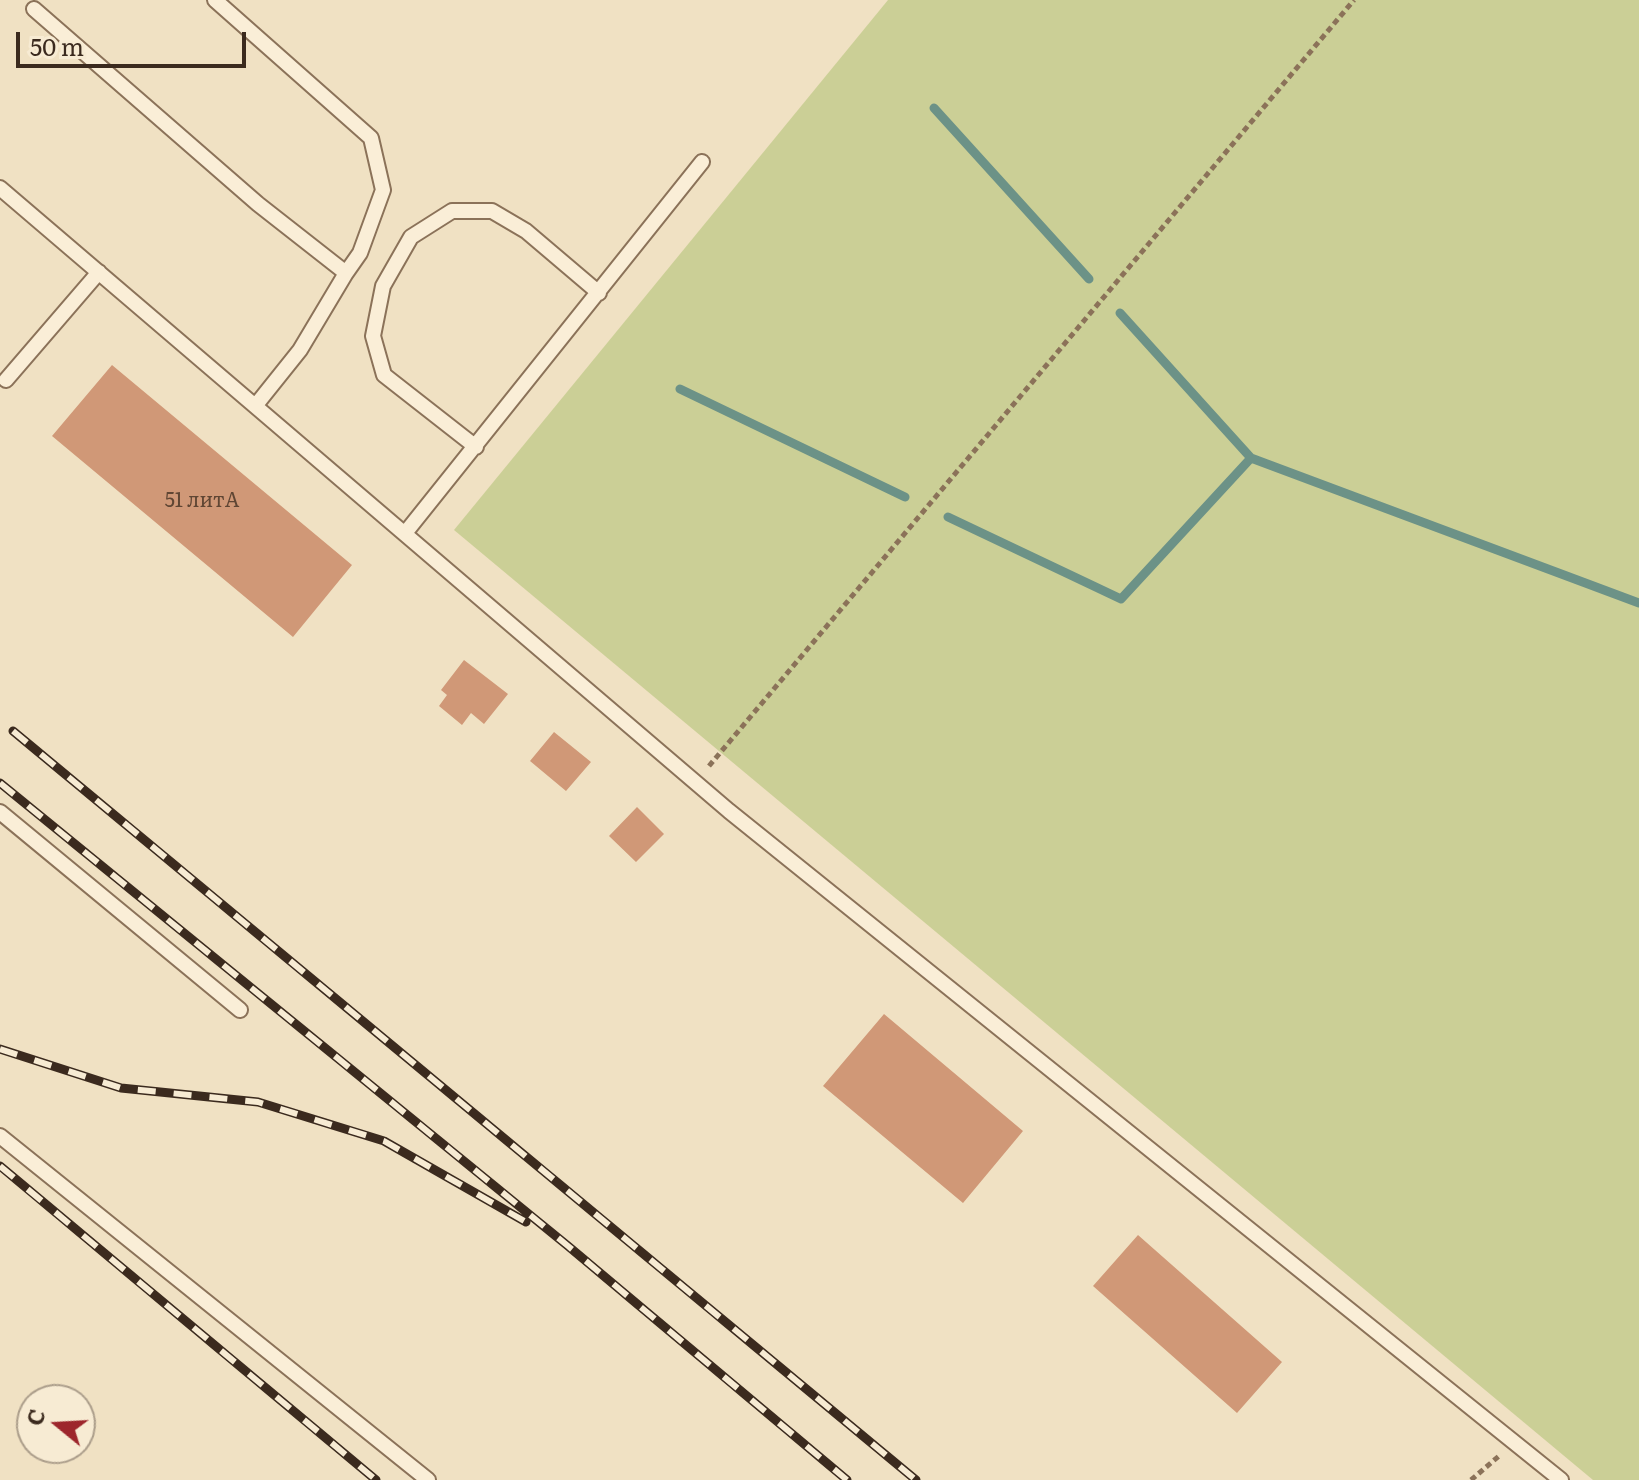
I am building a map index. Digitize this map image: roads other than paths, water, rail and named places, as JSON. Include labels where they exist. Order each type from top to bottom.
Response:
[{"type":"lane","points":[[215,0],[371,138],[383,190],[360,253],[300,350],[256,405]]},
{"type":"lane","points":[[34,9],[258,204],[346,273]]},
{"type":"lane","points":[[406,532],[702,162]]},
{"type":"lane","points":[[0,188],[696,782],[1561,1480]]},
{"type":"lane","points":[[476,447],[384,375],[373,336],[383,286],[411,237],[452,211],[492,211],[526,231],[599,293]]},
{"type":"lane","points":[[2,381],[99,272]]},
{"type":"lane","points":[[0,812],[240,1010]]},
{"type":"lane","points":[[0,1136],[428,1480]]},
{"type":"waterway","points":[[934,108],[1089,279]]},
{"type":"waterway","points":[[948,517],[1121,599],[1251,458],[1120,313]]},
{"type":"waterway","points":[[680,389],[905,497]]},
{"type":"waterway","points":[[1251,458],[1639,603]]},
{"type":"railway","points":[[13,731],[916,1480]]},
{"type":"railway","points":[[0,783],[568,1246],[847,1480]]},
{"type":"railway","points":[[0,1049],[121,1088],[258,1102],[384,1141],[526,1222]]},
{"type":"railway","points":[[0,1166],[376,1480]]}]
